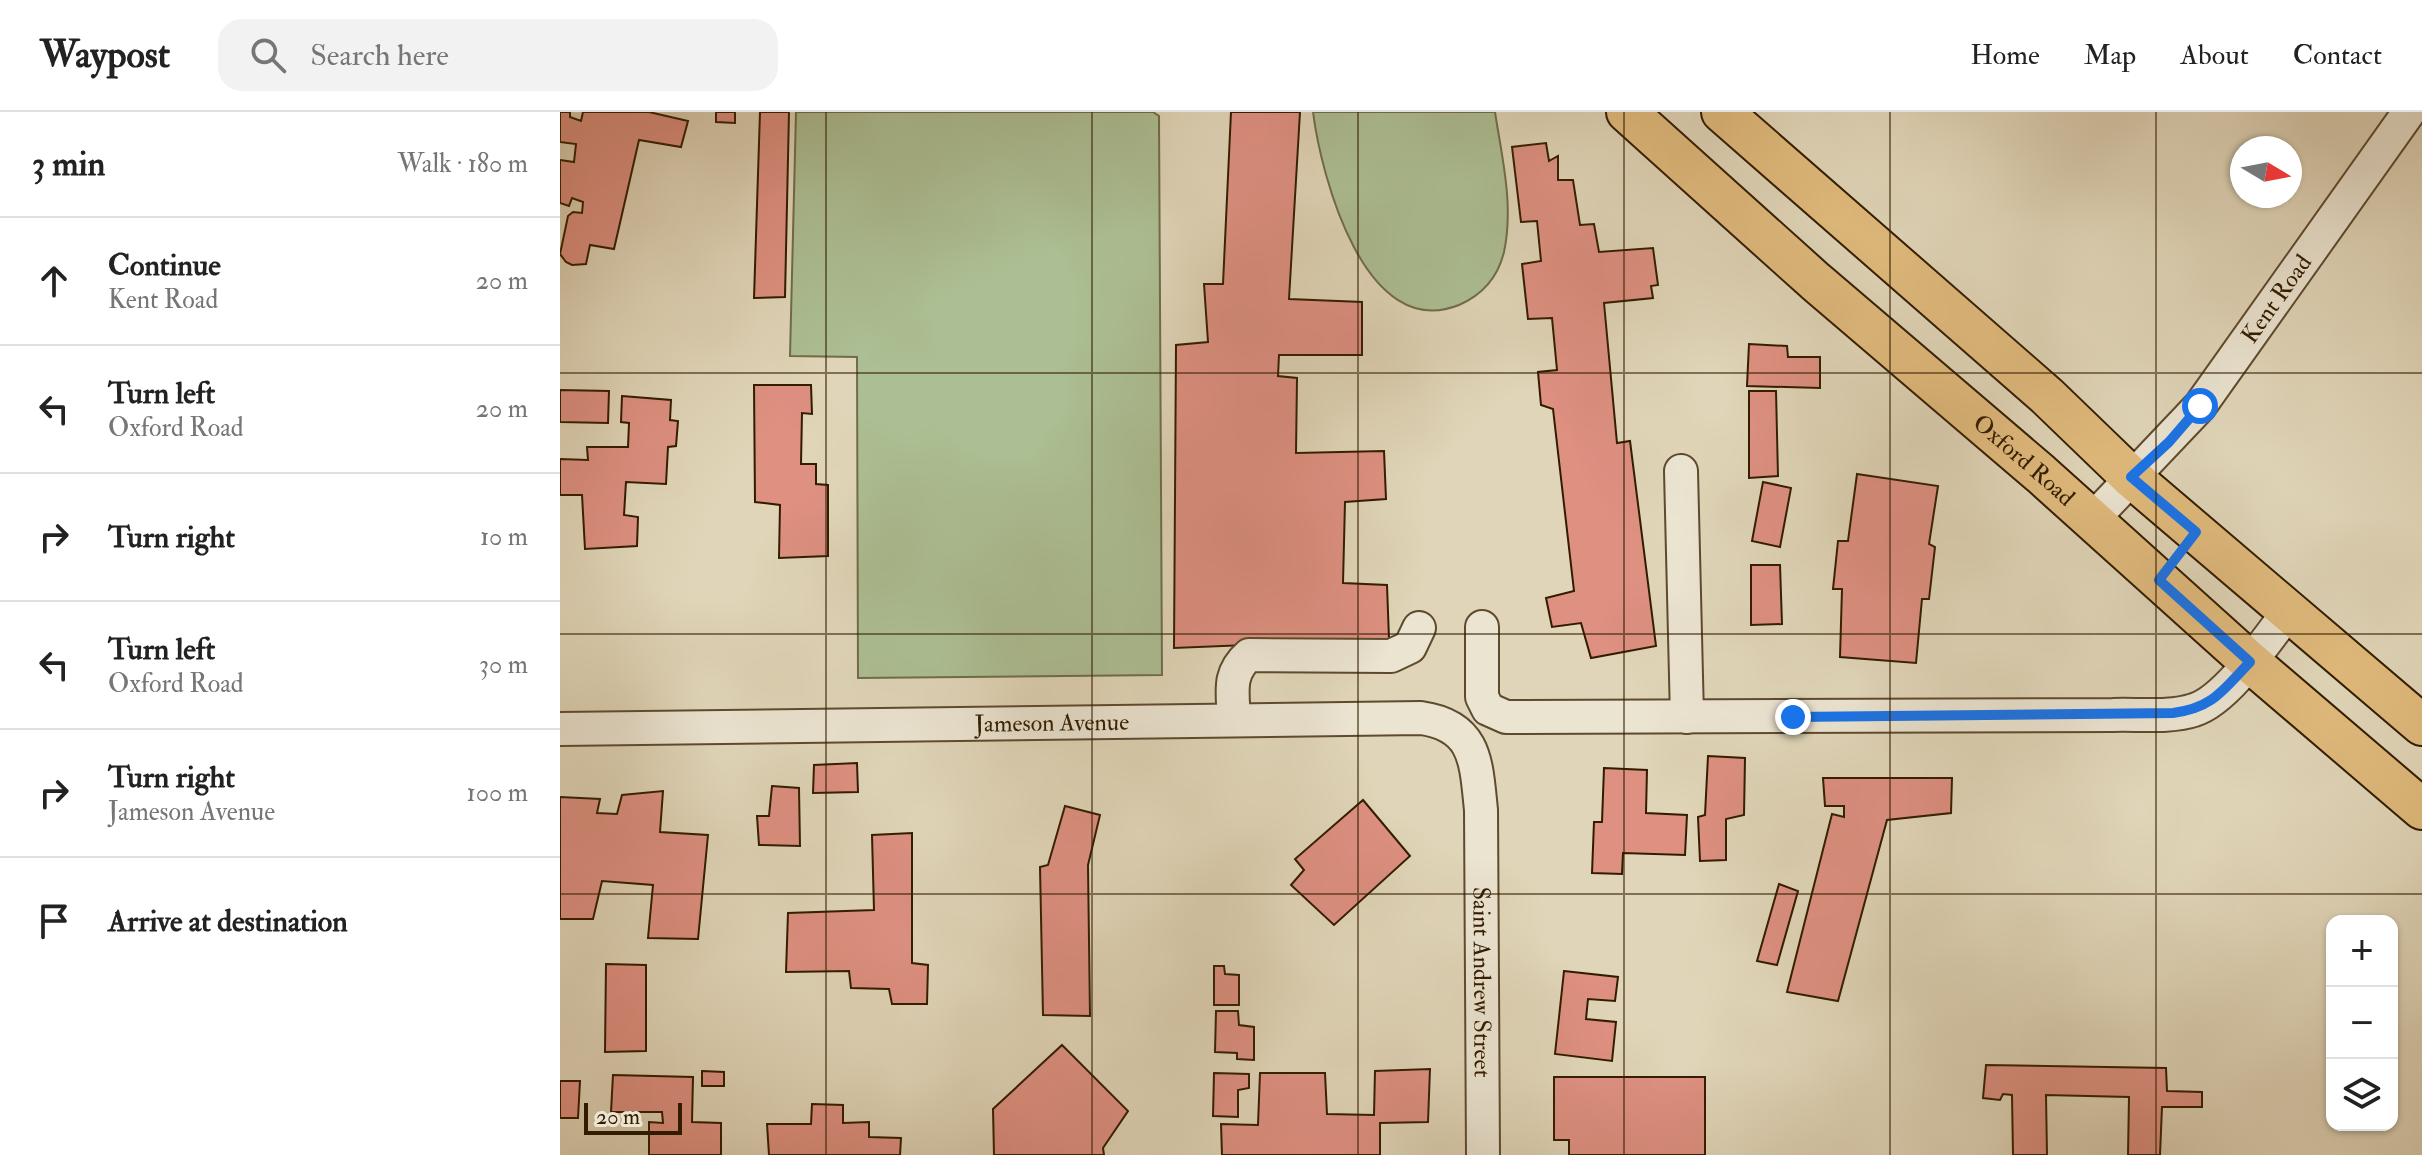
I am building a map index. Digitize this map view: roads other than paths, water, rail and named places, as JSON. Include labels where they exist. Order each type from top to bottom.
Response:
[{"type":"main road","name":"Oxford Road","points":[[1627,112],[1815,281],[2041,474],[2250,662],[2422,809]]},
{"type":"main road","points":[[1722,112],[2047,396],[2131,477],[2422,725]]},
{"type":"main road","points":[[1815,281],[1855,230]]},
{"type":"main road","points":[[2159,580],[2196,532]]},
{"type":"main road","points":[[2317,719],[2360,673]]},
{"type":"street","name":"Kent Road","points":[[2091,521],[2200,406],[2409,112]]},
{"type":"street","points":[[1681,471],[1687,717]]},
{"type":"street","points":[[1482,627],[1482,697],[1488,709],[1506,717],[2173,713],[2194,711],[2217,697],[2250,662],[2289,611]]},
{"type":"street","points":[[1234,720],[1233,680],[1237,666],[1249,655],[1391,656],[1410,647],[1419,628]]},
{"type":"street","name":"Jameson Avenue","points":[[560,729],[1421,718],[1438,720],[1464,736],[1477,769],[1481,810]]},
{"type":"street","name":"Saint Andrew Street","points":[[1481,810],[1483,1155]]}]
